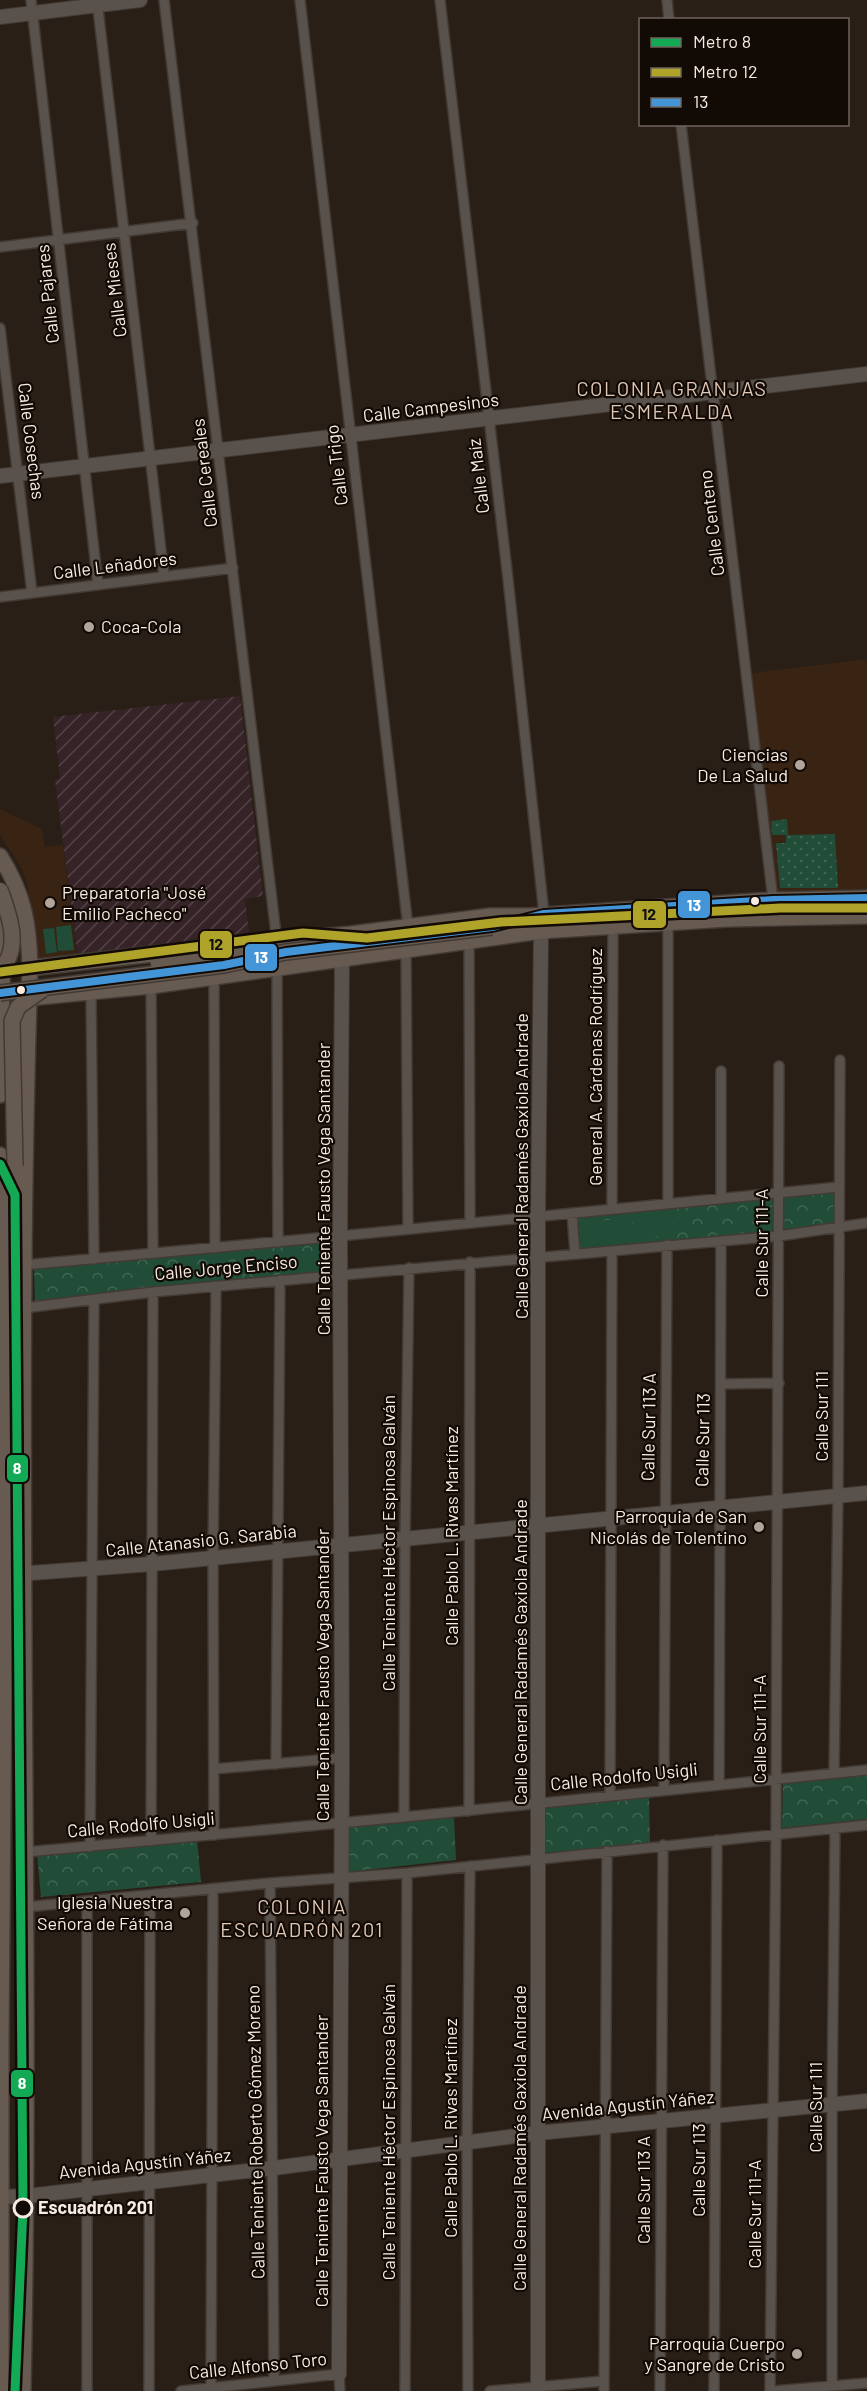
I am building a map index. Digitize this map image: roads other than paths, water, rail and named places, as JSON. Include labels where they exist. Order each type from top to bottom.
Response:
[{"type":"main road","points":[[0,856],[18,889],[24,907],[29,929],[30,968],[24,1265],[27,2196],[23,2391]]},
{"type":"main road","points":[[0,890],[8,914],[12,941],[0,988]]},
{"type":"main road","points":[[816,898],[816,916]]},
{"type":"main road","points":[[30,968],[231,945],[277,942],[490,916],[529,916],[773,900],[867,898]]},
{"type":"main road","points":[[734,902],[735,918]]},
{"type":"main road","points":[[0,988],[56,986],[224,965],[286,952],[492,927],[529,916]]},
{"type":"main road","points":[[29,998],[151,986],[541,931],[668,921],[867,916]]},
{"type":"main road","points":[[0,921],[3,937],[0,988],[0,1095]]},
{"type":"main road","points":[[0,988],[228,954],[252,953],[299,964]]},
{"type":"main road","points":[[71,964],[65,977],[67,986],[84,993]]},
{"type":"main road","points":[[6,1271],[14,1239],[12,1021],[16,1011],[27,999],[40,991],[56,986]]},
{"type":"main road","points":[[0,1155],[6,1271],[0,2039],[1,2391]]},
{"type":"street","points":[[0,17],[32,7],[140,0]]},
{"type":"street","name":"Calle Cereales","points":[[164,0],[193,223],[277,942]]},
{"type":"street","name":"Calle Trigo","points":[[300,0],[408,927]]},
{"type":"street","name":"Calle Maíz","points":[[440,0],[544,914]]},
{"type":"street","points":[[667,0],[669,18]]},
{"type":"street","name":"Calle Mieses","points":[[97,2],[164,576]]},
{"type":"street","name":"Calle Pajares","points":[[32,7],[98,585]]},
{"type":"street","name":"Calle Centeno","points":[[681,126],[775,917]]},
{"type":"street","points":[[0,247],[193,223]]},
{"type":"street","name":"Calle Cosechas","points":[[0,328],[32,593]]},
{"type":"street","name":"Calle Campesinos","points":[[0,476],[489,419],[639,399],[712,393],[867,374]]},
{"type":"street","name":"Calle Leñadores","points":[[0,597],[233,568]]},
{"type":"street","name":"Calle General Radamés Gaxiola Andrade","points":[[538,2388],[540,1859],[538,1216],[541,931],[544,914]]},
{"type":"street","points":[[668,921],[668,1204]]},
{"type":"street","name":"General A. Cárdenas Rodríguez","points":[[612,1209],[613,925]]},
{"type":"street","points":[[469,941],[470,1222]]},
{"type":"street","points":[[406,950],[408,1229]]},
{"type":"street","name":"Calle Teniente Fausto Vega Santander","points":[[340,2391],[342,958]]},
{"type":"street","points":[[277,967],[278,1242]]},
{"type":"street","points":[[214,977],[215,1248]]},
{"type":"street","points":[[151,986],[153,1253]]},
{"type":"street","points":[[84,993],[94,1259]]},
{"type":"street","name":"Calle Sur 111","points":[[834,1773],[840,1060]]},
{"type":"street","name":"Calle Sur 111-A","points":[[772,2391],[779,1066]]},
{"type":"street","points":[[721,1071],[721,1199]]},
{"type":"street","name":"Calle Jorge Enciso","points":[[24,1265],[839,1187]]},
{"type":"street","points":[[572,1213],[574,1253]]},
{"type":"street","name":"Calle Jorge Enciso","points":[[24,1308],[153,1292],[779,1236],[867,1224]]},
{"type":"street","name":"Calle Sur 113","points":[[719,1784],[721,1240]]},
{"type":"street","name":"Calle Sur 113 A","points":[[664,1790],[667,1245]]},
{"type":"street","points":[[610,1796],[612,1251]]},
{"type":"street","name":"Calle Pablo L. Rivas Martínez","points":[[469,1810],[470,1262]]},
{"type":"street","name":"Calle Teniente Héctor Espinosa Galván","points":[[404,1817],[409,1268]]},
{"type":"street","points":[[276,1764],[280,1280]]},
{"type":"street","points":[[214,1835],[213,1558],[216,1286]]},
{"type":"street","points":[[151,1841],[153,1292]]},
{"type":"street","points":[[90,1847],[94,1299]]},
{"type":"street","points":[[721,1384],[779,1383]]},
{"type":"street","name":"Calle Atanasio G. Sarabia","points":[[4,1575],[152,1564],[867,1493]]},
{"type":"street","points":[[214,1769],[342,1758]]},
{"type":"street","name":"Calle Rodolfo Usigli","points":[[26,1852],[404,1817],[867,1770]]},
{"type":"street","points":[[26,1907],[270,1883],[406,1873],[867,1825]]},
{"type":"street","name":"Calle Sur 111","points":[[832,2386],[835,1828]]},
{"type":"street","name":"Calle Sur 113","points":[[714,2391],[717,1840]]},
{"type":"street","name":"Calle Sur 113 A","points":[[660,2391],[663,1845]]},
{"type":"street","points":[[490,2391],[604,2386],[607,1851]]},
{"type":"street","name":"Calle Pablo L. Rivas Martínez","points":[[468,2391],[467,2142],[470,1866]]},
{"type":"street","name":"Calle Teniente Héctor Espinosa Galván","points":[[405,2391],[406,1873]]},
{"type":"street","name":"Calle Teniente Roberto Gómez Moreno","points":[[270,1883],[274,2380]]},
{"type":"street","points":[[211,2387],[213,1889]]},
{"type":"street","points":[[149,2391],[150,1895]]},
{"type":"street","points":[[87,1902],[87,2391]]},
{"type":"street","name":"Avenida Agustín Yáñez","points":[[0,2197],[27,2196],[274,2168],[538,2133],[867,2101]]},
{"type":"street","name":"Calle Alfonso Toro","points":[[181,2391],[339,2374]]},
{"type":"street","points":[[772,2391],[867,2383]]},
{"type":"metro line","name":"12","points":[[0,972],[303,933],[367,938],[501,922],[780,908],[867,908]]},
{"type":"metro line","name":"8","points":[[0,1164],[15,1195],[23,2208],[15,2391]]},
{"type":"place","name":"Coca-Cola","points":[[89,627]]},
{"type":"place","name":"Ciencias De La Salud","points":[[800,765]]},
{"type":"place","name":"Preparatoria \"José Emilio Pacheco\"","points":[[50,903]]},
{"type":"place","name":"Parroquia de San Nicolás de Tolentino","points":[[759,1527]]},
{"type":"place","name":"Iglesia Nuestra Señora de Fátima","points":[[185,1913]]},
{"type":"place","name":"Escuadrón 201","points":[[23,2208]]},
{"type":"place","name":"Parroquia Cuerpo y Sangre de Cristo","points":[[797,2354]]},
{"type":"district","name":"COLONIA GRANJAS ESMERALDA","points":[[672,400]]},
{"type":"district","name":"COLONIA ESCUADRÓN 201","points":[[302,1918]]}]
